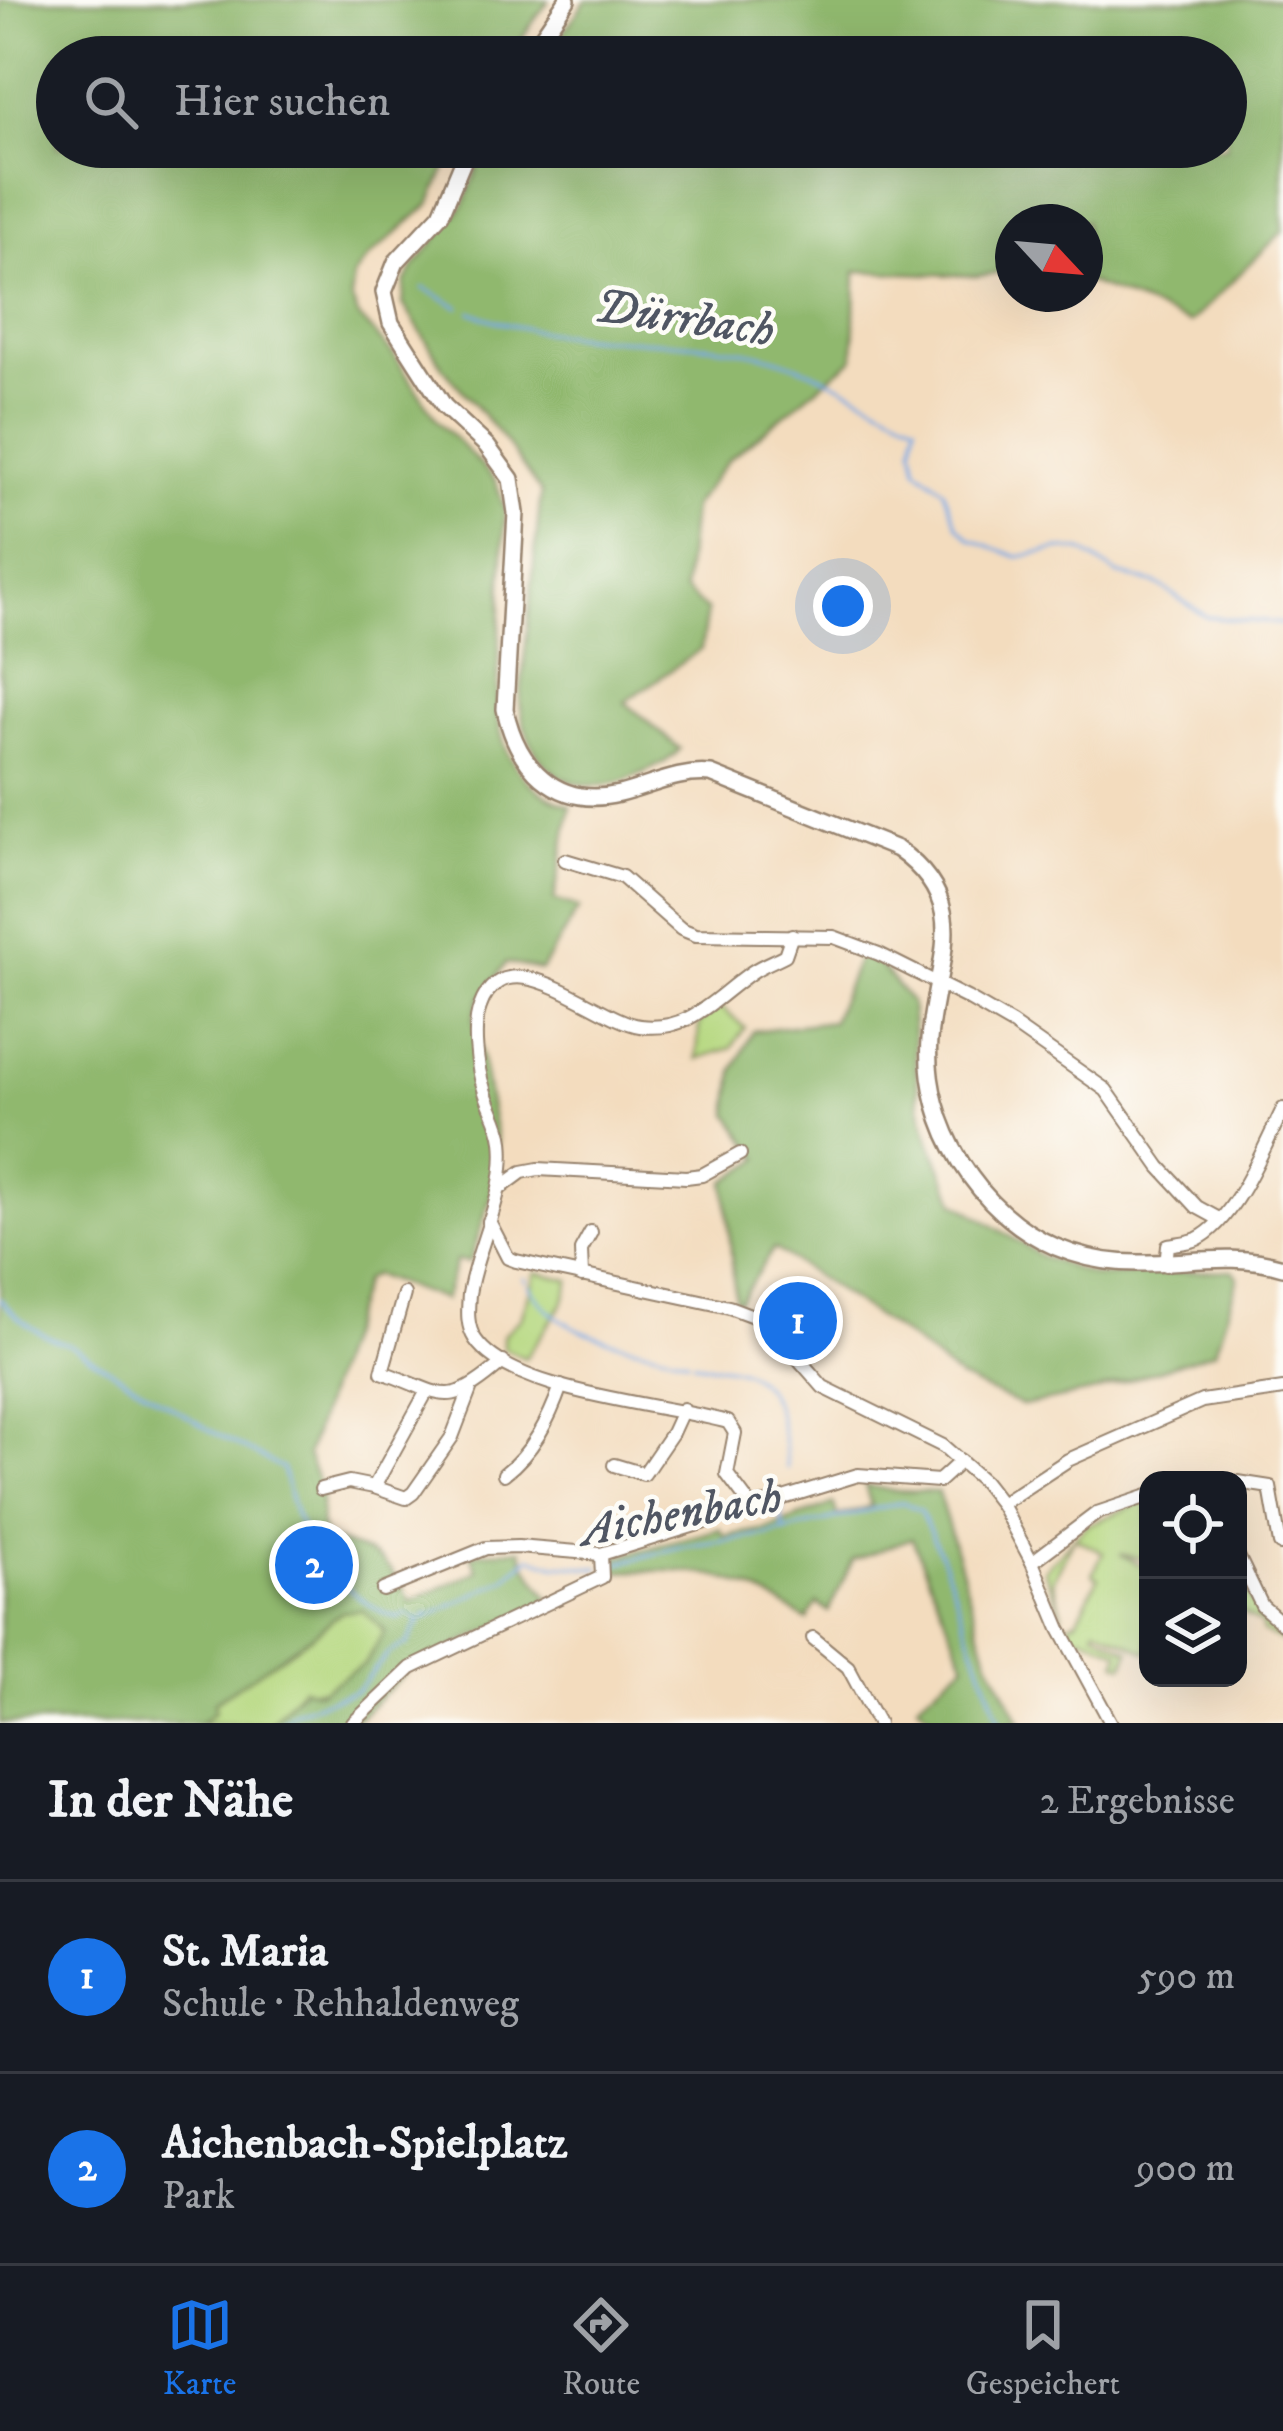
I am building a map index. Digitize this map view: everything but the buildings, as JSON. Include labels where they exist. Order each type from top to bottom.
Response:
[{"type":"main road","points":[[542,36],[566,0]]},
{"type":"main road","points":[[460,168],[441,214],[396,262],[384,292],[391,323],[444,406],[487,446],[511,479],[516,513],[505,709],[520,755],[550,784],[592,797],[616,795],[686,773],[711,775],[897,848],[921,866],[944,907],[947,940],[929,1052],[935,1099],[951,1145],[979,1187],[1012,1220],[1050,1245],[1107,1263],[1244,1260],[1283,1267]]},
{"type":"street","points":[[565,860],[622,877],[681,929],[696,935],[834,937],[879,954],[1012,1024],[1106,1090],[1160,1167],[1197,1207],[1220,1219]]},
{"type":"street","points":[[752,1506],[728,1474],[734,1426],[683,1409],[560,1386],[503,1363],[471,1331],[467,1312],[477,1257],[499,1189],[501,1136],[482,1086],[477,1021],[480,1006],[497,985],[519,976],[533,978],[615,1019],[668,1027],[696,1016],[753,971],[785,956],[791,935]]},
{"type":"street","points":[[1166,1265],[1168,1245],[1193,1241],[1220,1219],[1259,1159],[1283,1109]]},
{"type":"street","points":[[499,1189],[522,1172],[538,1168],[702,1175],[740,1154]]},
{"type":"street","points":[[488,1220],[508,1258]]},
{"type":"street","points":[[582,1276],[581,1250],[591,1232]]},
{"type":"street","points":[[477,1257],[508,1258],[729,1306],[776,1332],[823,1387],[943,1446],[1001,1504],[1111,1723]]},
{"type":"street","points":[[404,1294],[382,1372],[427,1391],[454,1396],[470,1390],[503,1363]]},
{"type":"street","points":[[505,1474],[547,1423],[560,1386]]},
{"type":"street","points":[[1001,1504],[1068,1460],[1202,1402],[1283,1389]]},
{"type":"street","points":[[321,1489],[349,1482],[406,1498],[452,1437],[470,1390]]},
{"type":"street","points":[[374,1487],[427,1391]]},
{"type":"street","points":[[614,1465],[644,1474],[683,1409]]},
{"type":"street","points":[[383,1590],[486,1548],[601,1554],[858,1475],[939,1481],[961,1461]]},
{"type":"street","points":[[1247,1483],[1270,1487],[1280,1544]]},
{"type":"street","points":[[1032,1562],[1097,1513],[1139,1499]]},
{"type":"street","points":[[353,1723],[411,1669],[602,1577],[601,1554]]},
{"type":"street","points":[[1247,1575],[1262,1606],[1283,1624]]},
{"type":"street","points":[[813,1638],[848,1666],[878,1723]]},
{"type":"green space","points":[[0,0],[549,0],[523,36],[36,36],[36,168],[446,168],[430,204],[354,276],[351,298],[359,317],[393,354],[438,421],[496,481],[505,511],[499,723],[509,755],[527,780],[571,806],[554,900],[579,908],[541,970],[506,963],[474,1017],[497,1141],[493,1190],[470,1262],[456,1261],[444,1300],[374,1275],[363,1281],[307,1455],[321,1489],[321,1527],[328,1540],[378,1558],[410,1601],[478,1571],[471,1554],[521,1549],[550,1600],[411,1668],[353,1723],[270,1723],[303,1688],[319,1692],[366,1663],[385,1631],[362,1610],[341,1612],[214,1702],[215,1711],[201,1723],[0,1723]]},
{"type":"green space","points":[[586,0],[1283,0],[1283,231],[1190,323],[1103,288],[1103,204],[995,204],[995,274],[856,271],[854,358],[728,460],[692,507],[684,590],[707,611],[701,649],[625,702],[680,749],[666,761],[617,783],[576,783],[544,763],[525,726],[520,702],[541,493],[445,370],[403,304],[405,283],[413,268],[465,203],[478,168],[1247,168],[1247,36],[561,36]]},
{"type":"green space","points":[[861,951],[875,960],[911,1002],[919,1102],[956,1202],[1042,1257],[1094,1276],[1233,1270],[1238,1277],[1215,1351],[1096,1391],[1023,1406],[960,1379],[774,1248],[739,1301],[735,1299],[725,1182],[760,1159],[729,1114],[734,1070],[753,1031],[832,1021]]},
{"type":"green space","points":[[719,1006],[745,1028],[731,1048],[697,1059],[699,1023]]},
{"type":"green space","points":[[536,1272],[570,1280],[563,1304],[525,1358],[503,1348],[503,1335],[521,1318]]},
{"type":"green space","points":[[865,1485],[938,1492],[988,1658],[1021,1723],[939,1723],[917,1703],[965,1663],[912,1538],[853,1560],[828,1612],[817,1603],[807,1620],[756,1591],[713,1576],[610,1572],[609,1559],[720,1529],[724,1536],[767,1529],[833,1504],[838,1516],[871,1506]]},
{"type":"green space","points":[[1139,1504],[1139,1558],[1120,1554],[1139,1564],[1139,1648],[1096,1627],[1094,1631],[1130,1651],[1124,1665],[1117,1663],[1120,1652],[1082,1635],[1076,1643],[1068,1623],[1077,1620],[1098,1578],[1093,1574],[1103,1552],[1074,1538],[1087,1525]]},
{"type":"green space","points":[[1073,1539],[1053,1581],[1063,1615],[1044,1570]]},
{"type":"green space","points":[[1247,1595],[1266,1620],[1283,1631],[1283,1642],[1263,1632],[1261,1624],[1247,1615]]},
{"type":"green space","points":[[363,1610],[384,1632],[361,1668],[343,1684],[331,1689],[302,1688],[270,1723],[201,1723],[215,1711],[214,1702],[341,1612]]},
{"type":"waterway","name":"Dürrbach","points":[[423,288],[459,307]]},
{"type":"waterway","name":"Dürrbach","points":[[471,312],[540,331],[720,347],[797,366],[916,423],[917,468],[943,489],[958,526],[971,539],[1018,557],[1060,549],[1082,551],[1117,574],[1157,584],[1207,617],[1283,624]]},
{"type":"waterway","points":[[524,1277],[526,1281]]},
{"type":"waterway","points":[[529,1285],[542,1304],[578,1329],[688,1360]]},
{"type":"waterway","points":[[0,1299],[40,1333],[70,1345],[282,1468],[304,1531],[338,1578],[382,1612],[398,1618],[407,1613],[419,1621]]},
{"type":"waterway","points":[[693,1362],[740,1370],[764,1386],[777,1411],[787,1468]]},
{"type":"waterway","points":[[783,1502],[784,1528]]},
{"type":"waterway","name":"Aichenbach","points":[[608,1566],[676,1548],[768,1535],[903,1502],[920,1511],[941,1555],[1001,1723]]},
{"type":"waterway","name":"Aichenbach","points":[[280,1723],[292,1712],[356,1691],[389,1653],[407,1644],[419,1621],[505,1579],[530,1557],[555,1565],[599,1568]]},
{"type":"place","name":"St. Maria","points":[[798,1321]]},
{"type":"place","name":"Aichenbach-Spielplatz","points":[[314,1565]]}]
